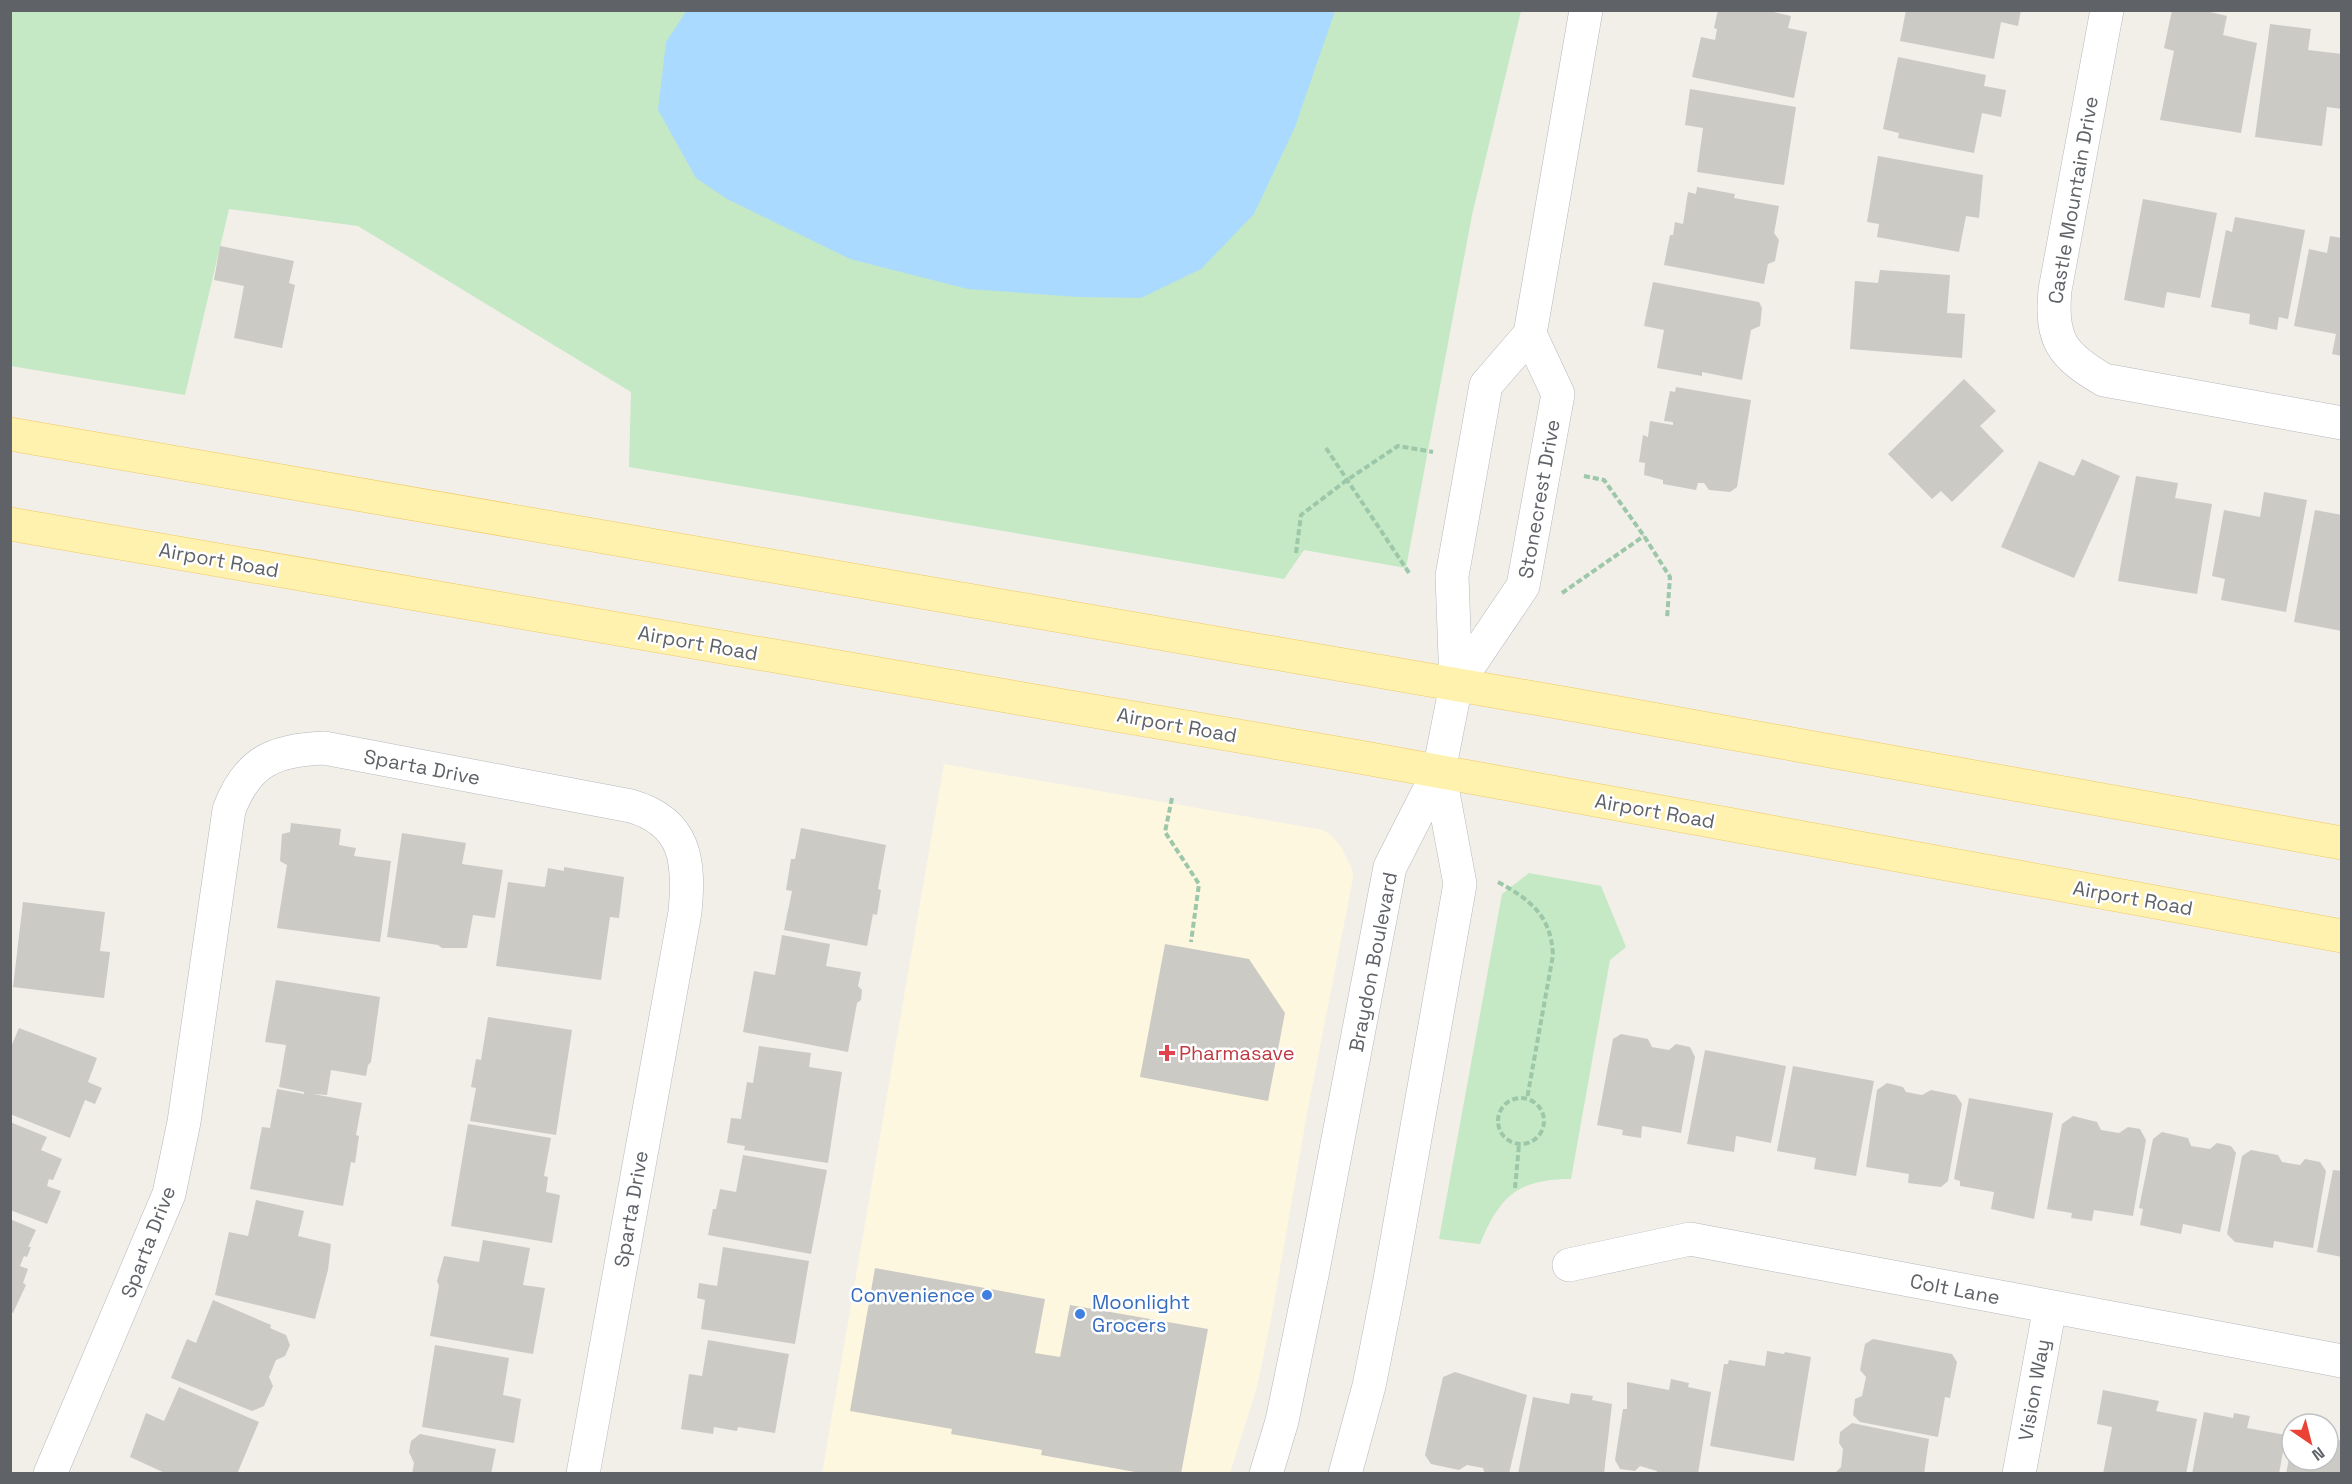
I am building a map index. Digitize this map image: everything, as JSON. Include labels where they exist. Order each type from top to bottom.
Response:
[{"type":"main road","points":[[10,434],[1456,685],[2342,843]]},
{"type":"main road","name":"Airport Road","points":[[10,524],[728,649],[1021,697],[2342,936]]},
{"type":"street","points":[[1530,334],[1586,10]]},
{"type":"street","name":"Castle Mountain Drive","points":[[2107,10],[2055,290],[2053,312],[2064,350],[2079,366],[2104,380],[2342,423]]},
{"type":"street","name":"Stonecrest Drive","points":[[1439,771],[1456,685],[1452,576],[1486,385],[1530,334],[1558,394],[1523,586],[1456,685]]},
{"type":"street","name":"Sparta Drive","points":[[50,1473],[169,1194],[184,1122],[228,810],[236,790],[249,771],[272,757],[297,749],[324,748],[631,806],[651,812],[671,827],[684,855],[688,878],[686,912],[583,1473]]},
{"type":"street","points":[[1345,1473],[1369,1386],[1460,884],[1439,771]]},
{"type":"street","name":"Braydon Boulevard","points":[[1266,1473],[1282,1421],[1314,1270],[1390,867],[1439,771]]},
{"type":"street","name":"Colt Lane","points":[[1569,1264],[1690,1239],[2342,1361]]},
{"type":"street","name":"Vision Way","points":[[2019,1473],[2050,1307]]},
{"type":"path","points":[[1296,553],[1300,515],[1347,480],[1398,446],[1433,452]]},
{"type":"path","points":[[1326,448],[1409,573]]},
{"type":"path","points":[[1578,475],[1604,480],[1670,577],[1667,619]]},
{"type":"path","points":[[1554,598],[1644,536]]},
{"type":"path","points":[[1172,798],[1165,832],[1199,884],[1191,942]]},
{"type":"path","points":[[1498,882],[1523,896],[1544,918],[1552,937],[1553,955],[1527,1099]]},
{"type":"path","points":[[1527,1099],[1540,1107],[1544,1121],[1543,1129],[1534,1141],[1519,1145],[1505,1139],[1500,1133],[1497,1118],[1500,1110],[1511,1100],[1527,1099]]},
{"type":"path","points":[[1515,1188],[1519,1145]]},
{"type":"shaded area","points":[[944,764],[1323,830],[1331,835],[1341,847],[1352,869],[1353,878],[1308,1108],[1272,1314],[1257,1387],[1230,1473],[822,1474]]},
{"type":"green space","points":[[10,11],[1521,11],[1472,215],[1406,568],[1304,550],[1284,579],[629,467],[631,392],[358,226],[229,209],[185,395],[11,366]]},
{"type":"green space","points":[[1529,873],[1601,886],[1626,947],[1610,960],[1571,1179],[1537,1182],[1513,1194],[1495,1214],[1480,1244],[1439,1239],[1502,894]]},
{"type":"water","points":[[687,10],[1335,11],[1295,127],[1254,214],[1201,269],[1141,298],[1079,297],[968,289],[850,259],[727,199],[696,178],[658,110],[666,42]]},
{"type":"building","points":[[1718,10],[1765,10],[1791,16],[1788,28],[1807,32],[1794,98],[1692,77],[1701,37],[1715,40],[1717,29],[1714,28]]},
{"type":"building","points":[[1906,10],[2021,10],[2018,26],[2001,22],[1994,59],[1900,41]]},
{"type":"building","points":[[2172,10],[2202,10],[2227,16],[2223,35],[2257,43],[2241,133],[2160,120],[2174,51],[2164,48]]},
{"type":"building","points":[[2270,24],[2311,29],[2308,50],[2342,54],[2342,109],[2327,107],[2322,146],[2255,137]]},
{"type":"building","points":[[1898,57],[1986,75],[1984,86],[2006,90],[2001,117],[1982,113],[1974,153],[1898,138],[1899,133],[1883,129]]},
{"type":"building","points":[[1690,89],[1796,107],[1784,185],[1697,172],[1703,128],[1685,125]]},
{"type":"building","points":[[1878,156],[1983,175],[1979,218],[1966,216],[1959,252],[1877,237],[1879,224],[1867,222]]},
{"type":"building","points":[[1697,187],[1735,194],[1734,198],[1779,206],[1774,233],[1779,240],[1775,261],[1768,264],[1764,284],[1664,265],[1675,222],[1683,224],[1688,192],[1696,194]]},
{"type":"building","points":[[2143,199],[2217,213],[2200,298],[2167,292],[2164,308],[2124,300]]},
{"type":"building","points":[[2235,217],[2305,230],[2288,319],[2279,317],[2277,330],[2249,324],[2250,314],[2211,307],[2226,230],[2232,232]]},
{"type":"building","points":[[2330,236],[2342,238],[2342,356],[2332,354],[2336,334],[2294,326],[2309,249],[2327,253]]},
{"type":"building","points":[[220,246],[294,261],[289,283],[295,285],[282,348],[234,338],[244,286],[214,280]]},
{"type":"building","points":[[1880,270],[1950,275],[1947,313],[1965,314],[1962,358],[1850,349],[1855,281],[1878,283]]},
{"type":"building","points":[[1653,282],[1759,302],[1762,308],[1760,326],[1751,330],[1742,380],[1702,372],[1702,376],[1657,368],[1664,330],[1644,326]]},
{"type":"building","points":[[1964,379],[1996,411],[1980,426],[2004,451],[1952,502],[1941,491],[1932,499],[1888,454]]},
{"type":"building","points":[[1676,387],[1751,400],[1737,487],[1730,492],[1709,490],[1704,483],[1698,483],[1696,490],[1663,484],[1663,480],[1644,475],[1645,463],[1639,462],[1643,435],[1648,437],[1650,421],[1673,425],[1673,422],[1664,421],[1670,391],[1675,392]]},
{"type":"building","points":[[2082,459],[2120,476],[2074,578],[2001,547],[2039,461],[2074,476]]},
{"type":"building","points":[[2136,476],[2178,483],[2175,498],[2212,504],[2197,594],[2118,581]]},
{"type":"building","points":[[2264,492],[2307,500],[2286,612],[2221,600],[2225,579],[2212,576],[2224,510],[2260,517]]},
{"type":"building","points":[[2315,510],[2342,515],[2342,631],[2294,622]]},
{"type":"building","points":[[291,823],[341,829],[339,845],[356,848],[354,856],[391,861],[380,942],[277,928],[287,865],[280,861],[282,834],[290,832]]},
{"type":"building","points":[[801,828],[886,845],[878,889],[881,890],[877,915],[873,914],[867,946],[784,930],[792,891],[786,890],[791,859],[795,859]]},
{"type":"building","points":[[402,833],[466,843],[462,864],[503,870],[495,918],[473,915],[467,948],[442,948],[438,945],[387,937]]},
{"type":"building","points":[[564,867],[624,877],[619,918],[610,917],[601,980],[496,966],[508,882],[545,887],[548,868],[564,871]]},
{"type":"building","points":[[23,902],[105,912],[100,951],[110,952],[104,998],[13,987]]},
{"type":"building","points":[[782,935],[830,944],[826,966],[861,972],[858,986],[862,990],[861,1000],[857,1003],[848,1052],[743,1032],[754,971],[775,975]]},
{"type":"building","points":[[1165,944],[1249,959],[1285,1013],[1268,1101],[1140,1077]]},
{"type":"building","points":[[276,980],[380,997],[371,1062],[368,1065],[366,1076],[331,1070],[327,1095],[313,1094],[362,1103],[356,1135],[359,1136],[355,1163],[351,1162],[343,1206],[250,1189],[262,1127],[270,1128],[277,1089],[304,1094],[304,1092],[279,1087],[286,1045],[265,1042]]},
{"type":"building","points":[[488,1017],[572,1030],[556,1135],[470,1121],[476,1088],[471,1087],[476,1059],[481,1060]]},
{"type":"building","points":[[19,1028],[97,1058],[88,1082],[102,1088],[95,1104],[85,1100],[70,1138],[10,1114],[10,1049]]},
{"type":"building","points":[[1621,1034],[1648,1039],[1652,1047],[1669,1050],[1676,1044],[1690,1047],[1695,1057],[1681,1133],[1642,1126],[1641,1138],[1622,1135],[1623,1130],[1597,1125],[1613,1039]]},
{"type":"building","points":[[759,1046],[811,1053],[809,1067],[842,1072],[828,1163],[744,1150],[745,1146],[727,1143],[731,1118],[741,1119],[747,1082],[753,1083]]},
{"type":"building","points":[[1705,1050],[1786,1066],[1771,1143],[1736,1136],[1734,1152],[1687,1144]]},
{"type":"building","points":[[1793,1066],[1874,1081],[1856,1176],[1814,1169],[1816,1158],[1777,1151]]},
{"type":"building","points":[[1887,1083],[1903,1087],[1906,1092],[1922,1095],[1931,1090],[1956,1095],[1962,1104],[1948,1181],[1941,1187],[1908,1183],[1909,1174],[1866,1167],[1877,1090]]},
{"type":"building","points":[[1969,1098],[2053,1113],[2034,1219],[1991,1209],[1994,1192],[1960,1186],[1960,1181],[1954,1179]]},
{"type":"building","points":[[2073,1116],[2097,1122],[2101,1130],[2119,1133],[2128,1127],[2140,1129],[2146,1140],[2133,1216],[2094,1210],[2092,1221],[2071,1218],[2072,1213],[2047,1209],[2062,1124]]},
{"type":"building","points":[[10,1122],[47,1137],[41,1150],[62,1159],[53,1180],[49,1179],[47,1186],[61,1191],[47,1224],[10,1210]]},
{"type":"building","points":[[468,1124],[551,1138],[544,1176],[548,1177],[546,1192],[560,1195],[552,1243],[451,1226]]},
{"type":"building","points":[[2162,1132],[2188,1138],[2191,1146],[2210,1149],[2217,1143],[2231,1146],[2236,1153],[2220,1232],[2183,1224],[2181,1234],[2140,1225],[2143,1209],[2139,1208],[2153,1139]]},
{"type":"building","points":[[2251,1150],[2278,1155],[2282,1162],[2300,1165],[2305,1159],[2320,1162],[2326,1171],[2313,1248],[2274,1241],[2273,1248],[2235,1242],[2227,1234],[2242,1156]]},
{"type":"building","points":[[743,1155],[827,1170],[811,1254],[708,1235],[720,1189],[736,1192]]},
{"type":"building","points":[[2333,1170],[2342,1171],[2342,1257],[2317,1252]]},
{"type":"building","points":[[256,1200],[304,1211],[298,1236],[331,1244],[328,1270],[315,1319],[215,1295],[229,1232],[248,1236]]},
{"type":"building","points":[[10,1219],[36,1230],[28,1247],[31,1247],[27,1257],[24,1256],[20,1266],[28,1269],[23,1283],[26,1285],[13,1313],[10,1312]]},
{"type":"building","points":[[483,1240],[530,1248],[523,1285],[545,1288],[533,1354],[430,1336],[439,1286],[437,1281],[444,1256],[479,1262]]},
{"type":"building","points":[[723,1247],[809,1261],[795,1344],[701,1329],[705,1300],[697,1298],[699,1283],[717,1286]]},
{"type":"building","points":[[875,1268],[1045,1299],[1035,1353],[1060,1357],[1070,1305],[1208,1329],[1181,1474],[1146,1474],[1041,1455],[1042,1450],[951,1434],[952,1429],[850,1411]]},
{"type":"building","points":[[213,1300],[271,1325],[270,1328],[286,1335],[290,1345],[285,1356],[276,1360],[269,1377],[273,1386],[264,1406],[252,1411],[171,1378],[187,1339],[196,1343]]},
{"type":"building","points":[[1873,1339],[1952,1354],[1957,1362],[1950,1398],[1945,1397],[1938,1437],[1860,1422],[1853,1415],[1855,1399],[1862,1396],[1866,1377],[1860,1370],[1865,1344]]},
{"type":"building","points":[[708,1340],[789,1354],[775,1433],[738,1427],[737,1431],[714,1427],[713,1434],[681,1429],[689,1374],[702,1376]]},
{"type":"building","points":[[435,1345],[509,1358],[503,1395],[521,1399],[514,1443],[422,1427]]},
{"type":"building","points":[[1767,1351],[1811,1357],[1794,1461],[1710,1446],[1724,1364],[1728,1364],[1729,1360],[1765,1366]]},
{"type":"building","points":[[1455,1372],[1527,1395],[1509,1474],[1485,1474],[1483,1468],[1467,1465],[1459,1470],[1431,1464],[1425,1455],[1443,1377]]},
{"type":"building","points":[[1671,1379],[1689,1383],[1688,1387],[1711,1392],[1698,1474],[1656,1474],[1657,1471],[1640,1466],[1635,1471],[1620,1469],[1615,1460],[1623,1409],[1627,1409],[1627,1382],[1669,1390]]},
{"type":"building","points":[[179,1387],[259,1422],[237,1474],[167,1474],[130,1457],[146,1413],[164,1421]]},
{"type":"building","points":[[2103,1390],[2159,1401],[2156,1411],[2197,1419],[2186,1474],[2103,1474],[2112,1427],[2097,1424]]},
{"type":"building","points":[[1571,1393],[1593,1396],[1592,1400],[1612,1404],[1604,1474],[1518,1474],[1533,1397],[1569,1404]]},
{"type":"building","points":[[2204,1412],[2233,1418],[2234,1413],[2250,1416],[2247,1428],[2280,1434],[2279,1474],[2192,1474]]},
{"type":"building","points":[[1852,1423],[1929,1439],[1924,1474],[1834,1474],[1841,1467],[1843,1449],[1839,1443],[1840,1432]]},
{"type":"building","points":[[420,1434],[496,1449],[491,1474],[412,1474],[414,1463],[409,1452],[411,1441]]},
{"type":"building","points":[[2340,1440],[2342,1441],[2342,1474],[2286,1474],[2286,1472],[2340,1472]]},
{"type":"place","name":"Pharmasave","points":[[1167,1053]]},
{"type":"place","name":"Convenience","points":[[987,1295]]},
{"type":"place","name":"Moonlight Grocers","points":[[1080,1314]]}]
